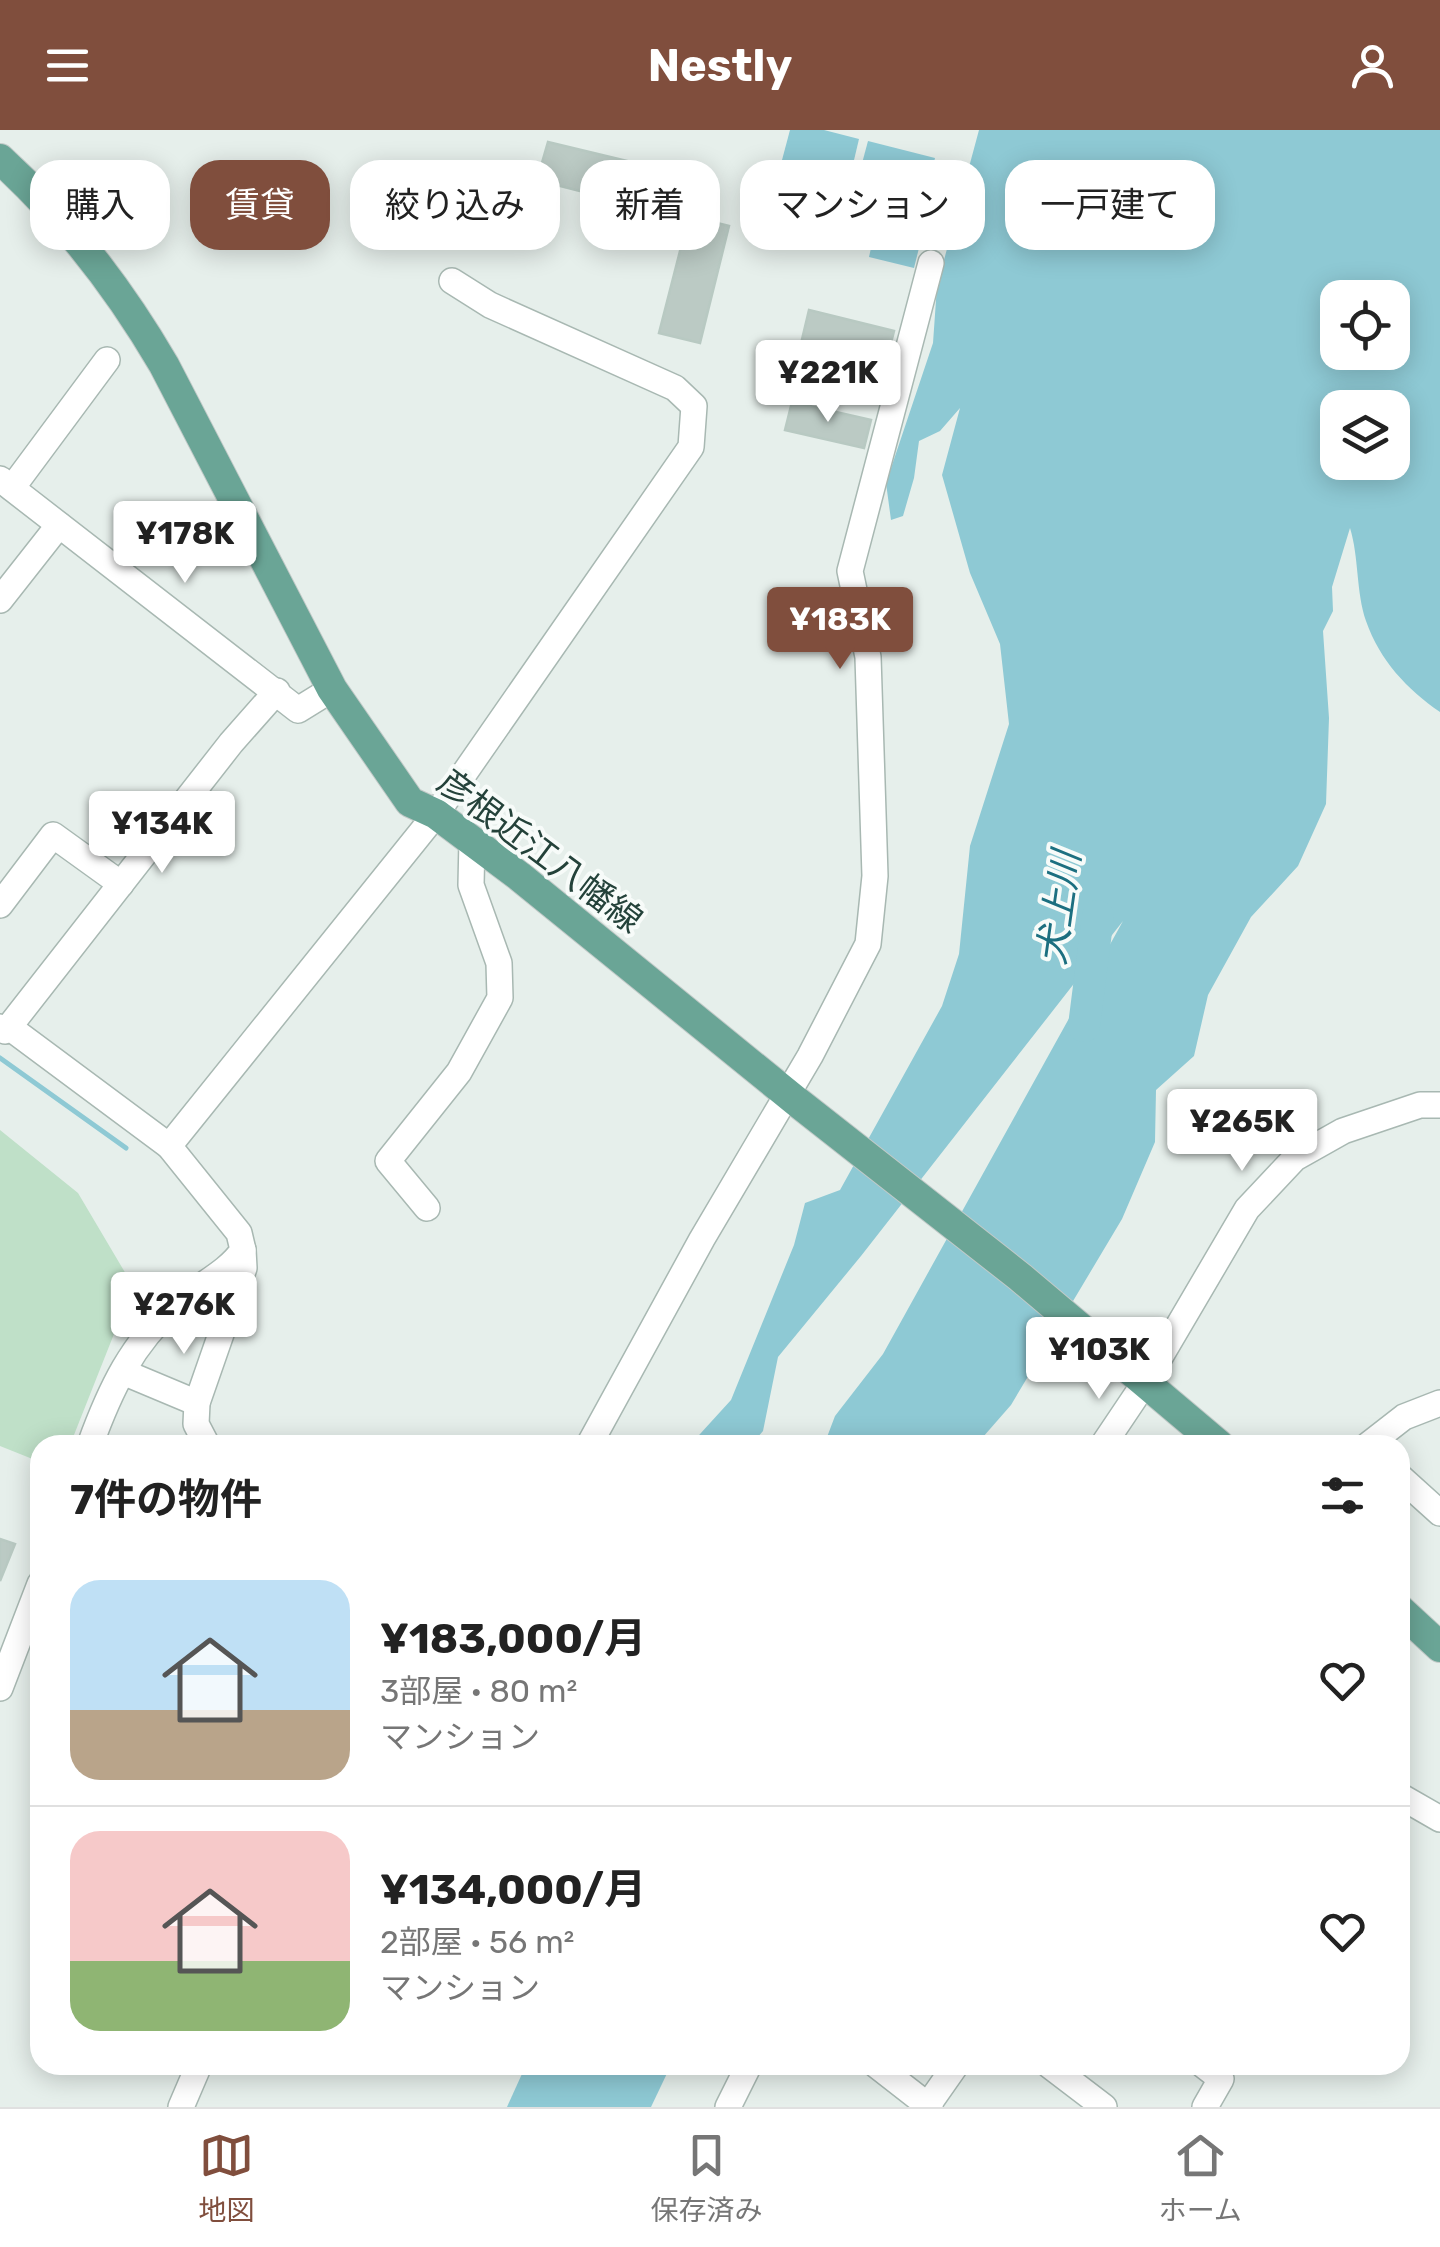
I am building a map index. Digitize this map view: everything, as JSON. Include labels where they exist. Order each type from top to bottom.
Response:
[{"type":"main road","name":"彦根近江八幡線","points":[[0,159],[68,226],[136,317],[332,690],[410,802],[436,814],[472,840],[1138,1374],[1208,1435]]},
{"type":"main road","points":[[1410,1619],[1440,1647]]},
{"type":"street","points":[[595,1435],[791,1097],[868,944],[875,860],[868,657],[850,572],[931,263]]},
{"type":"street","points":[[169,1146],[436,814],[691,447],[694,406],[675,388],[490,305],[452,281]]},
{"type":"street","points":[[107,360],[6,484],[298,710],[332,690]]},
{"type":"street","points":[[0,600],[59,525]]},
{"type":"street","points":[[202,1435],[196,1424],[198,1403],[244,1268],[240,1233],[169,1146],[4,1027],[231,743],[277,692]]},
{"type":"street","points":[[0,906],[54,835],[121,884]]},
{"type":"street","points":[[427,1208],[388,1160],[458,1072],[500,998],[499,963],[471,884],[472,840]]},
{"type":"street","points":[[1108,1435],[1138,1374],[1247,1209],[1295,1158],[1343,1131],[1420,1104],[1440,1105]]},
{"type":"street","points":[[93,1435],[142,1336],[176,1304],[236,1262],[243,1250]]},
{"type":"street","points":[[122,1372],[198,1403]]},
{"type":"street","points":[[1381,1435],[1404,1417],[1440,1403]]},
{"type":"street","points":[[100,1416],[105,1435]]},
{"type":"street","points":[[1410,1486],[1440,1512]]},
{"type":"street","points":[[0,1688],[30,1610]]},
{"type":"street","points":[[1410,1800],[1437,1811]]},
{"type":"street","points":[[1410,1819],[1437,1811]]},
{"type":"street","points":[[180,2107],[194,2075]]},
{"type":"street","points":[[728,2107],[744,2075]]},
{"type":"street","points":[[889,2075],[929,2106],[949,2075]]},
{"type":"street","points":[[1062,2075],[1104,2107]]},
{"type":"street","points":[[1205,2107],[1221,2079],[1216,2075]]},
{"type":"green space","points":[[0,1130],[78,1193],[133,1286],[74,1435],[30,1435],[30,1458],[0,1446]]},
{"type":"water","points":[[790,130],[824,130],[859,139],[854,160],[782,160]]},
{"type":"water","points":[[979,130],[1440,130],[1440,712],[1396,673],[1372,635],[1363,610],[1350,528],[1332,587],[1333,611],[1323,631],[1329,718],[1326,804],[1298,866],[1251,917],[1208,995],[1194,1056],[1156,1090],[1155,1142],[1122,1219],[1011,1405],[985,1435],[828,1435],[835,1416],[883,1354],[1123,921],[778,1357],[763,1431],[760,1435],[699,1435],[731,1400],[794,1245],[805,1203],[840,1190],[942,1006],[959,954],[970,846],[1009,724],[1000,644],[970,573],[942,475],[960,408],[940,431],[919,441],[903,516],[891,520],[886,483],[933,343],[937,286],[947,250],[985,250],[985,160],[971,160]]},
{"type":"water","points":[[868,141],[935,158],[935,160],[863,160]]},
{"type":"water","points":[[871,250],[918,250],[914,268],[869,257]]},
{"type":"water","points":[[521,2075],[666,2075],[651,2107],[507,2107]]},
{"type":"building","points":[[548,142],[623,160],[580,160],[580,191],[560,186],[560,160],[543,160]]},
{"type":"building","points":[[720,224],[729,226],[700,343],[659,333],[680,250],[720,250]]},
{"type":"building","points":[[809,310],[894,331],[878,395],[794,373]]},
{"type":"building","points":[[792,402],[871,420],[864,448],[785,430]]},
{"type":"building","points":[[0,1539],[15,1544],[0,1581]]},
{"type":"waterway","name":"犬上川","points":[[1084,1026],[1098,916]]},
{"type":"waterway","points":[[0,1058],[126,1148]]}]
